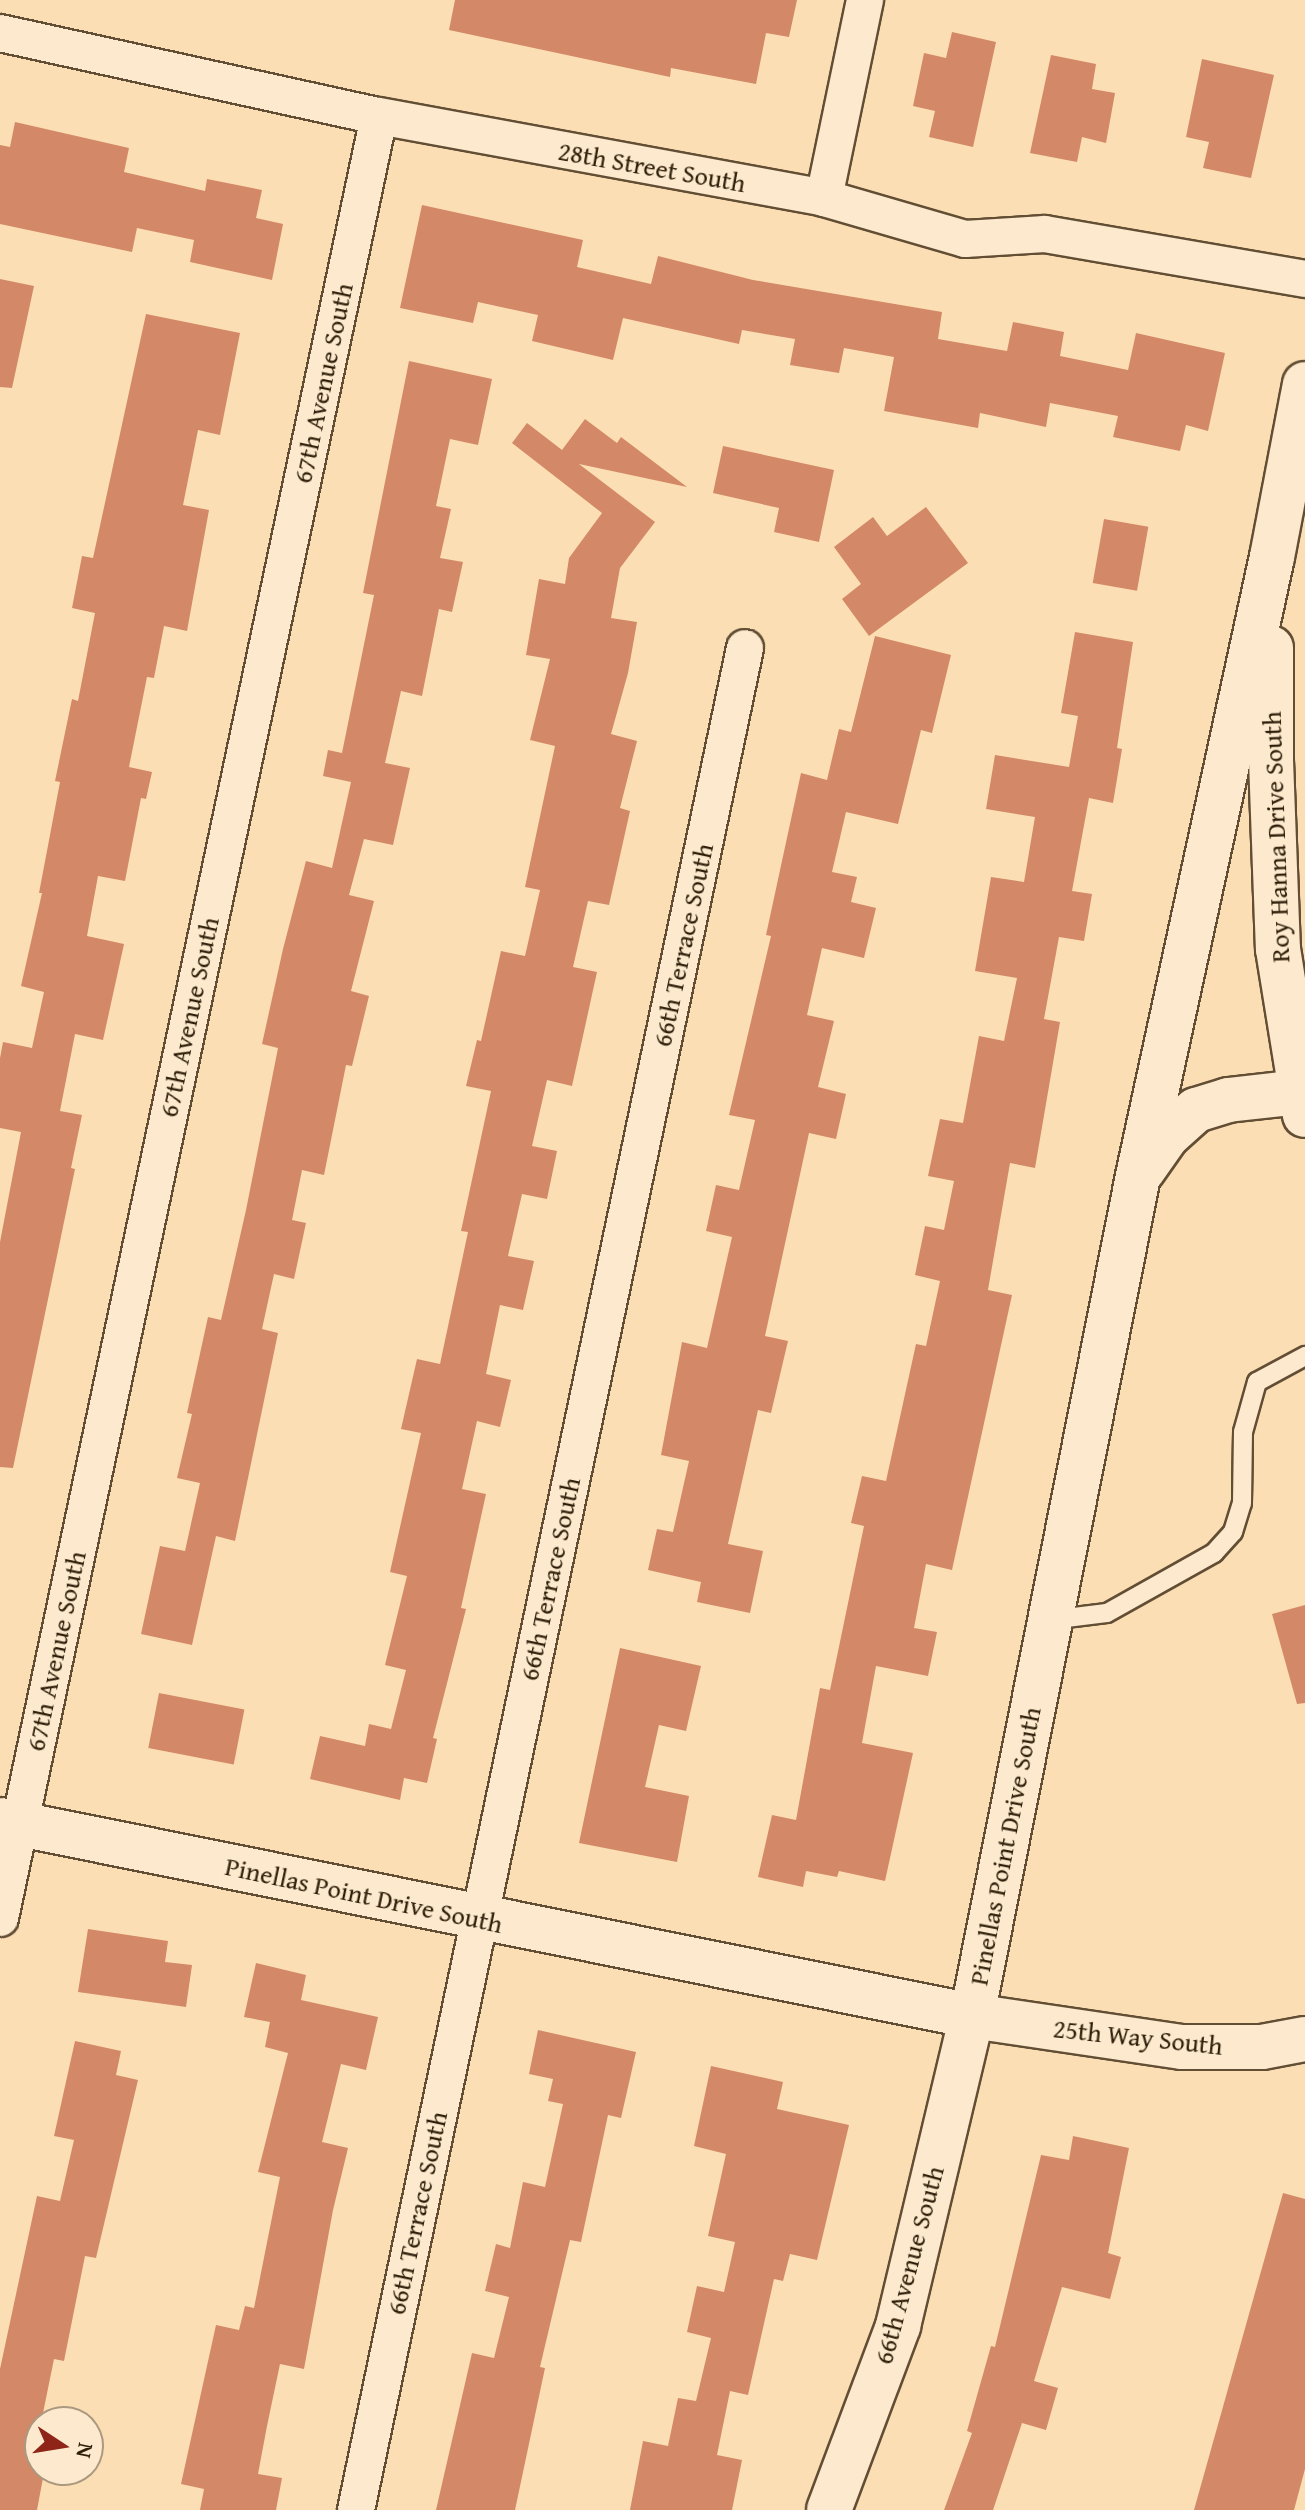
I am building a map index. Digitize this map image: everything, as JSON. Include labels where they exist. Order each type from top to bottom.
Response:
[{"type":"street","points":[[824,198],[865,0]]},
{"type":"street","name":"28th Street South","points":[[0,33],[379,116],[824,198],[965,239],[1045,234],[1305,279]]},
{"type":"street","name":"67th Avenue South","points":[[0,1918],[10,1822],[379,116]]},
{"type":"street","points":[[1138,1176],[1272,557],[1305,384]]},
{"type":"street","name":"Roy Hanna Drive South","points":[[1272,557],[1271,760],[1278,949],[1302,1103]]},
{"type":"street","name":"66th Terrace South","points":[[356,2510],[745,648]]},
{"type":"street","name":"Pinellas Point Drive South","points":[[10,1822],[972,2016],[1138,1176],[1167,1136],[1196,1110],[1228,1100],[1302,1103]]},
{"type":"street","name":"25th Way South","points":[[972,2016],[1182,2047],[1262,2047],[1305,2039]]},
{"type":"street","name":"66th Avenue South","points":[[829,2510],[898,2326],[972,2016]]},
{"type":"lane","points":[[1050,1620],[1107,1613],[1214,1553],[1233,1532],[1242,1503],[1243,1432],[1257,1382],[1305,1356]]},
{"type":"building","points":[[455,0],[797,0],[789,37],[766,33],[756,84],[671,68],[670,77],[449,30]]},
{"type":"building","points":[[952,32],[996,42],[973,147],[929,137],[935,111],[913,106],[924,53],[946,58]]},
{"type":"building","points":[[1051,55],[1096,64],[1092,89],[1115,93],[1106,143],[1082,137],[1077,162],[1030,153]]},
{"type":"building","points":[[1202,59],[1274,75],[1251,178],[1203,168],[1209,142],[1186,137]]},
{"type":"building","points":[[15,122],[129,148],[124,172],[205,191],[207,179],[262,190],[256,218],[283,224],[272,280],[190,262],[194,240],[137,228],[132,252],[0,224],[0,145],[10,147]]},
{"type":"building","points":[[422,205],[583,240],[577,267],[651,284],[658,256],[753,280],[942,312],[938,339],[1007,351],[1013,322],[1064,332],[1060,356],[1128,370],[1136,333],[1225,353],[1208,431],[1186,425],[1180,451],[1113,437],[1118,416],[1050,403],[1046,427],[980,413],[978,428],[884,411],[894,357],[844,348],[839,373],[790,365],[795,339],[742,330],[739,344],[623,318],[613,360],[532,341],[538,315],[478,302],[473,323],[400,308]]},
{"type":"building","points":[[0,279],[34,286],[12,388],[0,387]]},
{"type":"building","points":[[146,314],[240,333],[220,435],[198,430],[183,505],[209,510],[187,631],[164,626],[154,678],[147,677],[129,767],[152,772],[146,799],[141,798],[125,881],[98,876],[87,936],[124,944],[103,1040],[75,1034],[60,1111],[82,1115],[71,1168],[75,1169],[13,1468],[0,1467],[0,1242],[21,1132],[0,1128],[0,1058],[3,1042],[32,1048],[44,992],[21,986],[42,893],[39,893],[60,782],[55,781],[72,699],[78,701],[95,613],[72,608],[82,556],[93,558]]},
{"type":"building","points":[[409,361],[492,379],[478,445],[450,439],[436,506],[451,509],[440,558],[463,562],[452,612],[439,609],[422,696],[401,691],[385,763],[410,768],[393,845],[364,839],[349,895],[374,901],[351,991],[369,996],[352,1066],[346,1065],[324,1175],[302,1170],[292,1220],[306,1223],[294,1279],[274,1274],[262,1329],[278,1333],[235,1541],[216,1536],[192,1645],[141,1634],[160,1546],[185,1551],[200,1483],[177,1478],[192,1414],[187,1413],[208,1317],[221,1320],[246,1210],[278,1048],[262,1044],[283,949],[306,861],[332,868],[351,782],[323,776],[328,750],[342,753],[374,595],[363,593]]},
{"type":"building","points":[[585,419],[617,443],[621,437],[687,487],[579,464],[655,522],[620,568],[611,618],[637,622],[628,673],[611,734],[637,741],[620,808],[630,811],[609,905],[588,901],[573,967],[597,972],[572,1086],[547,1080],[532,1146],[557,1151],[547,1199],[522,1194],[508,1256],[534,1261],[523,1310],[500,1305],[486,1374],[511,1380],[500,1427],[477,1421],[462,1489],[486,1494],[461,1608],[466,1609],[433,1738],[437,1739],[427,1783],[404,1778],[400,1800],[310,1779],[320,1736],[365,1746],[369,1724],[391,1729],[406,1670],[385,1665],[407,1576],[390,1572],[421,1433],[401,1429],[417,1359],[440,1364],[468,1232],[461,1231],[491,1091],[466,1086],[477,1040],[481,1041],[501,951],[525,956],[540,890],[525,887],[555,746],[530,740],[550,659],[526,655],[539,579],[565,584],[569,558],[602,513],[512,443],[527,423],[562,450]]},
{"type":"building","points":[[723,446],[834,470],[819,542],[774,532],[779,508],[713,493]]},
{"type":"building","points":[[926,507],[968,563],[869,636],[842,599],[861,584],[834,547],[873,517],[887,536]]},
{"type":"building","points":[[1104,519],[1148,527],[1137,591],[1093,583]]},
{"type":"building","points":[[1075,632],[1133,642],[1117,748],[1122,749],[1113,803],[1089,798],[1072,891],[1092,894],[1084,941],[1059,937],[1044,1019],[1060,1022],[1035,1168],[1010,1163],[988,1290],[1012,1295],[952,1570],[926,1564],[914,1628],[937,1632],[928,1676],[876,1666],[862,1743],[913,1753],[885,1881],[839,1871],[837,1877],[806,1871],[803,1887],[758,1877],[772,1815],[796,1820],[820,1688],[830,1690],[864,1526],[851,1523],[862,1476],[886,1481],[916,1344],[926,1346],[940,1281],[915,1275],[925,1226],[944,1230],[954,1181],[928,1176],[940,1119],[963,1123],[979,1036],[1004,1041],[1017,978],[975,971],[991,877],[1024,882],[1035,817],[986,809],[995,755],[1069,767],[1078,716],[1061,713]]},
{"type":"building","points":[[875,636],[951,655],[932,733],[921,730],[898,824],[846,812],[832,872],[857,877],[851,902],[876,908],[864,958],[822,948],[807,1015],[834,1021],[818,1087],[846,1094],[836,1139],[809,1133],[765,1336],[788,1341],[771,1413],[758,1410],[728,1544],[763,1551],[750,1613],[697,1602],[701,1582],[648,1570],[657,1529],[673,1532],[689,1461],[661,1455],[682,1342],[707,1348],[732,1237],[706,1231],[716,1185],[739,1190],[755,1120],[729,1115],[771,936],[766,935],[801,773],[827,780],[839,729],[851,732]]},
{"type":"building","points":[[1305,1605],[1305,1703],[1297,1704],[1272,1614]]},
{"type":"building","points":[[620,1648],[701,1666],[686,1731],[659,1725],[645,1787],[689,1796],[677,1862],[579,1843]]},
{"type":"building","points":[[159,1693],[244,1710],[234,1765],[148,1748]]},
{"type":"building","points":[[88,1929],[168,1941],[165,1962],[192,1965],[186,2007],[78,1992]]},
{"type":"building","points":[[256,1963],[306,1975],[301,2000],[378,2017],[366,2070],[341,2064],[322,2142],[348,2148],[333,2210],[304,2369],[280,2364],[267,2426],[258,2474],[282,2478],[276,2510],[200,2510],[204,2489],[181,2484],[216,2325],[239,2330],[245,2306],[254,2308],[280,2177],[258,2172],[288,2053],[265,2047],[270,2022],[244,2017]]},
{"type":"building","points":[[538,2030],[636,2052],[621,2118],[608,2115],[581,2242],[570,2240],[540,2367],[545,2368],[515,2510],[436,2510],[472,2353],[494,2358],[509,2297],[485,2291],[496,2244],[510,2248],[523,2182],[545,2187],[563,2104],[548,2101],[553,2079],[529,2074]]},
{"type":"building","points":[[75,2041],[121,2051],[116,2075],[138,2080],[96,2258],[85,2256],[64,2361],[54,2359],[44,2406],[24,2406],[24,2486],[42,2486],[37,2510],[0,2510],[0,2369],[37,2196],[60,2201],[74,2140],[54,2136]]},
{"type":"building","points":[[711,2066],[783,2082],[777,2109],[849,2125],[817,2260],[790,2254],[783,2281],[774,2279],[748,2395],[730,2391],[717,2455],[742,2460],[732,2510],[630,2510],[643,2441],[668,2446],[678,2398],[696,2401],[711,2338],[687,2332],[697,2286],[724,2292],[735,2242],[708,2236],[726,2154],[694,2146]]},
{"type":"building","points":[[1073,2136],[1129,2148],[1108,2253],[1121,2257],[1110,2299],[1062,2287],[1034,2381],[1058,2388],[1046,2430],[1022,2423],[993,2510],[944,2510],[972,2433],[967,2431],[991,2346],[995,2347],[1041,2155],[1069,2160]]},
{"type":"building","points":[[1283,2193],[1305,2199],[1305,2469],[1294,2510],[1194,2510]]}]
